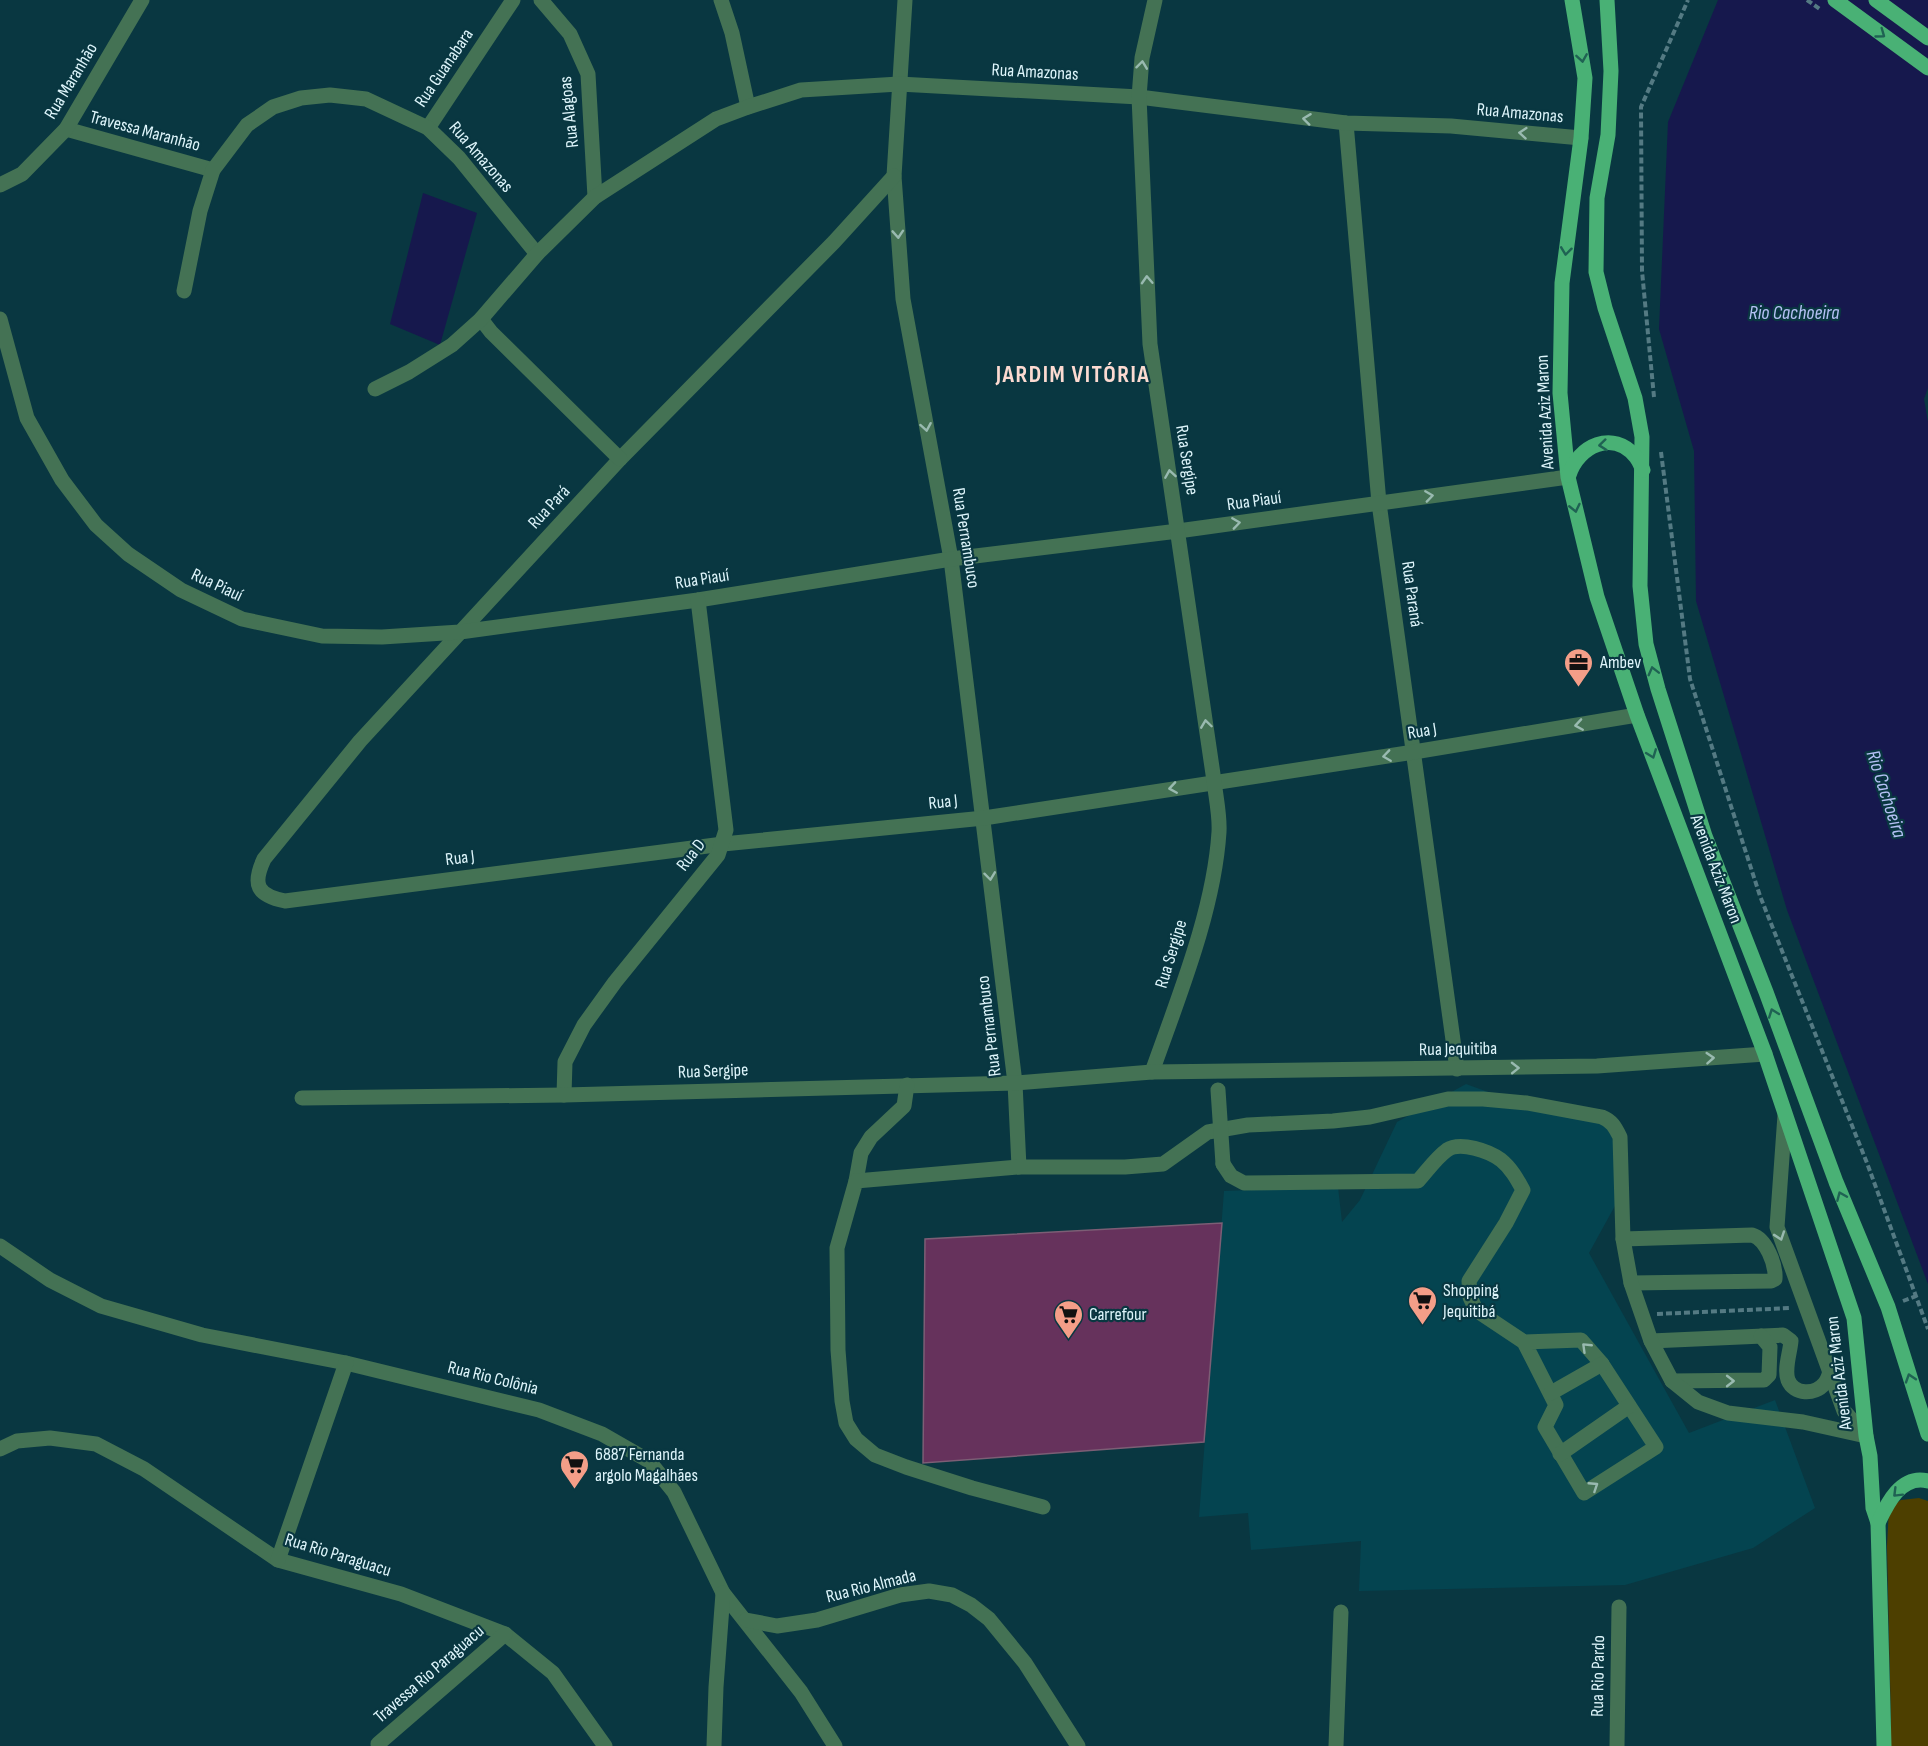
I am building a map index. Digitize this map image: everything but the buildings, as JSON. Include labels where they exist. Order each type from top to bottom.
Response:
[{"type":"main road","name":"Avenida Aziz Maron","points":[[1572,0],[1585,78],[1581,138],[1562,283],[1560,393],[1568,477],[1597,597],[1637,715],[1765,1054],[1854,1318],[1870,1456],[1873,1508],[1878,1523],[1884,1746]]},
{"type":"main road","name":"Avenida Aziz Maron","points":[[1607,0],[1611,71],[1608,135],[1597,198],[1596,272],[1605,308],[1635,398],[1642,437],[1640,586],[1646,644],[1705,836],[1766,992],[1836,1182],[1888,1307],[1928,1434]]},
{"type":"main road","points":[[1835,0],[1928,68]]},
{"type":"main road","points":[[1876,0],[1928,38]]},
{"type":"main road","points":[[1568,477],[1573,463],[1582,452],[1595,445],[1610,443],[1624,447],[1636,457],[1643,470]]},
{"type":"main road","points":[[1878,1523],[1892,1496],[1902,1487],[1913,1481],[1928,1481]]},
{"type":"street","name":"Rua Maranhão","points":[[0,185],[22,174],[66,129],[142,0]]},
{"type":"street","name":"Rua Guanabara","points":[[428,128],[513,0]]},
{"type":"street","name":"Rua Alagoas","points":[[541,0],[570,34],[588,74],[595,197]]},
{"type":"street","points":[[721,0],[732,33],[748,106]]},
{"type":"street","name":"Rua Pernambuco","points":[[905,0],[894,176],[903,299],[951,559],[1015,1083],[1019,1167]]},
{"type":"street","name":"Rua Sergipe","points":[[302,1098],[564,1095],[1015,1083],[1152,1072],[1187,972],[1213,876],[1219,830],[1150,344],[1139,97],[1142,58],[1155,0]]},
{"type":"street","name":"Rua Amazonas","points":[[375,389],[409,372],[452,345],[481,319],[537,254],[595,197],[716,120],[748,106],[801,90],[899,84],[1139,97],[1346,123],[1451,126],[1581,138]]},
{"type":"street","name":"Rua Amazonas","points":[[184,291],[200,211],[213,170],[247,125],[273,107],[301,98],[330,95],[366,99],[428,128],[459,158],[537,254]]},
{"type":"street","name":"Rua Paraná","points":[[1346,123],[1379,503],[1456,1069]]},
{"type":"street","name":"Travessa Maranhão","points":[[66,129],[213,170]]},
{"type":"street","name":"Rua Pará","points":[[258,883],[258,872],[264,859],[360,741],[620,459],[834,242],[894,176]]},
{"type":"street","name":"Rua Piauí","points":[[0,319],[27,418],[62,480],[96,525],[128,554],[180,590],[243,619],[322,636],[382,637],[460,632],[698,600],[951,559],[1178,531],[1568,477]]},
{"type":"street","points":[[481,319],[491,333],[620,459]]},
{"type":"street","name":"Rua D","points":[[564,1095],[565,1062],[584,1025],[629,964],[718,855],[723,843],[726,830],[698,600]]},
{"type":"street","name":"Rua J","points":[[258,883],[261,891],[268,897],[285,901],[723,843],[984,818],[1414,752],[1637,715]]},
{"type":"street","name":"Rua Jequitiba","points":[[1152,1072],[1597,1066],[1765,1054]]},
{"type":"street","points":[[1217,1071],[1223,1164],[1232,1176],[1244,1183],[1418,1181],[1449,1149],[1464,1147],[1481,1151],[1500,1160],[1515,1175],[1523,1190],[1506,1223],[1469,1281],[1470,1297],[1476,1310],[1524,1342],[1556,1405],[1545,1427],[1584,1493],[1656,1447],[1602,1364],[1581,1340],[1524,1342]]},
{"type":"street","points":[[907,1085],[904,1106],[871,1137],[861,1153],[856,1181],[837,1248],[838,1350],[846,1423],[856,1439],[875,1455],[972,1488],[1043,1507]]},
{"type":"street","points":[[856,1181],[1019,1167],[1125,1167],[1163,1164],[1208,1132],[1229,1127],[1370,1118],[1448,1099],[1527,1103],[1602,1117],[1614,1125],[1620,1137],[1623,1239],[1631,1283],[1651,1341],[1672,1381],[1698,1402],[1728,1413],[1824,1426],[1866,1436]]},
{"type":"street","points":[[1785,1115],[1777,1227],[1844,1411],[1866,1436]]},
{"type":"street","points":[[1623,1239],[1752,1235],[1760,1237],[1776,1273],[1775,1279],[1770,1281],[1631,1283]]},
{"type":"street","name":"Rua Rio Colônia","points":[[0,1246],[50,1280],[101,1306],[202,1335],[346,1363],[539,1410],[602,1434],[649,1461],[674,1492],[723,1593],[801,1692],[835,1746]]},
{"type":"street","points":[[1651,1341],[1783,1335],[1791,1341],[1786,1377],[1791,1386],[1803,1392],[1816,1391],[1826,1383],[1830,1371]]},
{"type":"street","points":[[1672,1381],[1764,1380],[1769,1375],[1770,1347],[1761,1336]]},
{"type":"street","points":[[278,1560],[346,1363]]},
{"type":"street","points":[[1551,1393],[1602,1364]]},
{"type":"street","points":[[1560,1454],[1629,1406]]},
{"type":"street","name":"Rua Rio Paraguacu","points":[[0,1449],[17,1441],[50,1438],[96,1444],[144,1469],[278,1560],[401,1594],[505,1634],[553,1673],[605,1746]]},
{"type":"street","name":"Rua Rio Almada","points":[[746,1620],[777,1626],[817,1620],[900,1595],[929,1591],[952,1595],[971,1605],[989,1619],[1025,1664],[1078,1746]]},
{"type":"street","points":[[714,1746],[723,1593]]},
{"type":"street","name":"Rua Rio Pardo","points":[[1617,1746],[1619,1607]]},
{"type":"street","points":[[1335,1746],[1341,1612]]},
{"type":"street","name":"Travessa Rio Paraguacu","points":[[378,1744],[505,1634]]},
{"type":"path","points":[[1654,401],[1642,272],[1641,107],[1688,0]]},
{"type":"path","points":[[1660,448],[1690,679],[1760,896],[1863,1153],[1928,1329]]},
{"type":"path","points":[[1642,1314],[1807,1307]]},
{"type":"shaded area","name":"Shopping Jequitibá","points":[[1466,1084],[1549,1114],[1609,1118],[1622,1193],[1589,1253],[1689,1433],[1775,1400],[1815,1508],[1753,1548],[1625,1585],[1359,1591],[1361,1541],[1251,1550],[1248,1513],[1199,1517],[1224,1191],[1338,1187],[1342,1222],[1360,1200],[1397,1122]]},
{"type":"shaded area","points":[[1919,1498],[1928,1501],[1928,1746],[1889,1746],[1891,1724],[1887,1546],[1889,1508],[1901,1500]]},
{"type":"water","name":"Rio Cachoeira","points":[[1718,0],[1928,0],[1928,388],[1924,399],[1928,422],[1928,1284],[1787,910],[1696,601],[1694,451],[1659,329],[1668,122]]},
{"type":"water","points":[[423,193],[477,213],[440,345],[390,324]]},
{"type":"place","name":"Ambev","points":[[1579,688]]},
{"type":"place","name":"Shopping Jequitibá","points":[[1422,1326]]},
{"type":"place","name":"Carrefour","points":[[1068,1340]]},
{"type":"place","name":"6887 Fernanda argolo Magalhães","points":[[574,1490]]},
{"type":"district","name":"JARDIM VITÓRIA","points":[[1073,374]]}]
